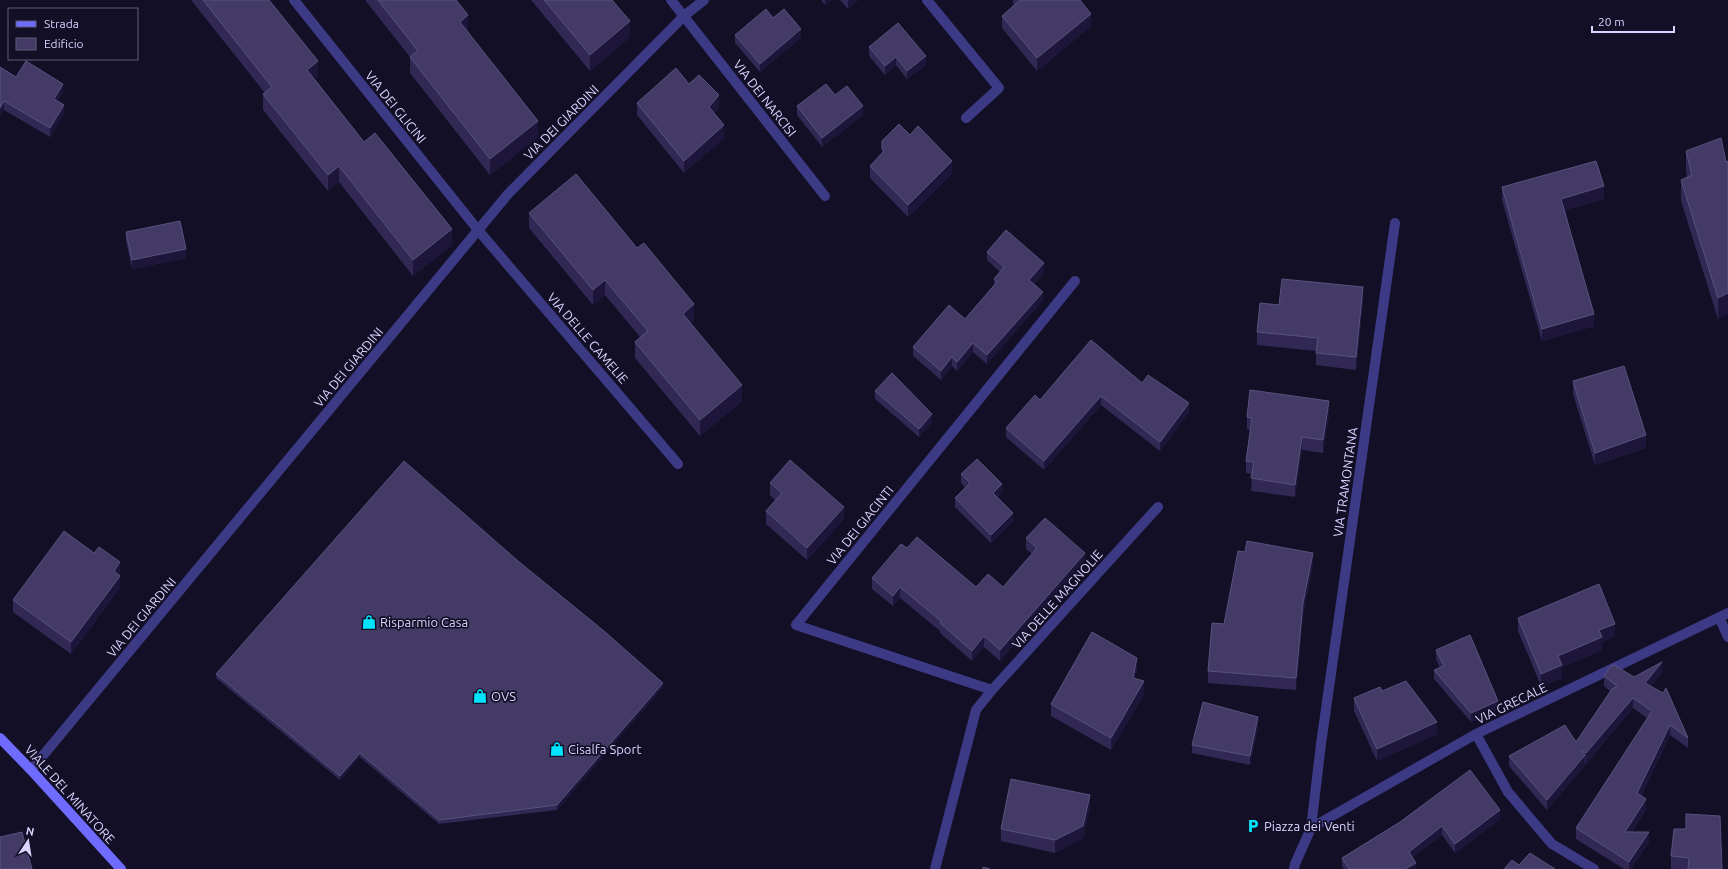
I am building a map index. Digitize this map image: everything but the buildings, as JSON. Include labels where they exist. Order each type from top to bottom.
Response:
[{"type":"main road","name":"VIALE DEL MINATORE","points":[[0,738],[121,869]]},
{"type":"street","name":"VIA DEI GLICINI","points":[[294,0],[478,230]]},
{"type":"street","name":"VIA DEI NARCISI","points":[[671,0],[825,196]]},
{"type":"street","name":"VIA DEI GIARDINI","points":[[31,770],[508,194],[684,16],[704,0]]},
{"type":"street","points":[[927,0],[999,88],[966,118]]},
{"type":"street","name":"VIA TRAMONTANA","points":[[1312,828],[1321,744],[1395,223]]},
{"type":"street","name":"VIA DELLE CAMELIE","points":[[478,230],[678,464]]},
{"type":"street","name":"VIA DEI GIACINTI","points":[[992,690],[796,625],[1075,281]]},
{"type":"street","name":"VIA DELLE MAGNOLIE","points":[[935,869],[976,710],[992,690],[1158,507]]},
{"type":"street","points":[[1723,615],[1728,637]]},
{"type":"street","name":"VIA GRECALE","points":[[1312,828],[1476,734],[1723,615]]},
{"type":"street","points":[[1476,734],[1508,792],[1552,844],[1594,869]]},
{"type":"street","points":[[1296,867],[1312,828]]},
{"type":"place","name":"Risparmio Casa","points":[[369,622]]},
{"type":"place","name":"OVS","points":[[480,696]]},
{"type":"place","name":"Cisalfa Sport","points":[[557,749]]},
{"type":"place","name":"Piazza dei Venti","points":[[1253,826]]}]
